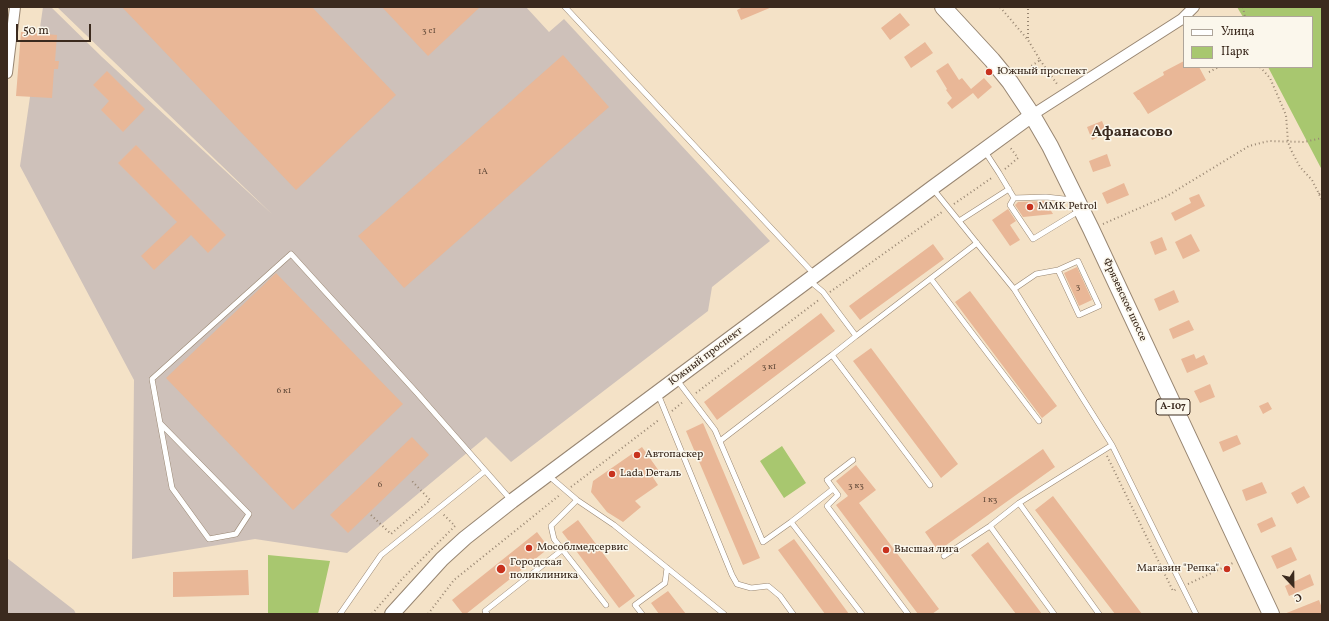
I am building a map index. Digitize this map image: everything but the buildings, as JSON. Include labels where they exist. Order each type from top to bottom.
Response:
[{"type":"highway","name":"Фрязевское шоссе","points":[[943,7],[1010,82],[1050,146],[1091,229],[1271,614]]},
{"type":"main road","name":"Южный проспект","points":[[392,614],[442,559],[465,538],[546,474],[932,188],[1032,116]]},
{"type":"street","points":[[7,73],[15,7]]},
{"type":"street","points":[[1185,16],[1194,7]]},
{"type":"street","points":[[1032,116],[1183,18]]},
{"type":"lane","points":[[565,7],[812,278],[856,336]]},
{"type":"lane","points":[[984,150],[1000,173],[1014,198]]},
{"type":"lane","points":[[932,188],[1014,288],[1112,445],[1196,614]]},
{"type":"lane","points":[[959,221],[1009,189]]},
{"type":"lane","points":[[1014,198],[1046,197],[1079,205]]},
{"type":"lane","points":[[1014,198],[1010,205],[1033,239],[1079,205]]},
{"type":"lane","points":[[720,442],[977,243]]},
{"type":"lane","points":[[160,423],[249,514],[236,534],[210,538],[172,488],[160,423],[152,379],[291,254],[512,501]]},
{"type":"lane","points":[[1014,288],[1036,274],[1058,270],[1078,261],[1099,306],[1079,315],[1058,270]]},
{"type":"lane","points":[[931,279],[1038,420]]},
{"type":"lane","points":[[832,355],[930,485]]},
{"type":"lane","points":[[676,379],[715,430],[763,542],[833,489]]},
{"type":"lane","points":[[657,393],[737,584],[751,588],[768,586],[780,596],[793,614]]},
{"type":"lane","points":[[944,556],[990,526],[1019,503],[1112,445]]},
{"type":"lane","points":[[853,460],[827,480],[838,495],[827,506],[908,614]]},
{"type":"lane","points":[[340,614],[381,555],[485,471]]},
{"type":"lane","points":[[546,474],[577,500],[614,525],[724,614]]},
{"type":"lane","points":[[577,500],[552,526],[554,539],[606,605]]},
{"type":"lane","points":[[1019,503],[1099,614]]},
{"type":"lane","points":[[791,522],[862,614]]},
{"type":"lane","points":[[990,526],[1054,614]]},
{"type":"lane","points":[[487,614],[485,611],[562,550]]},
{"type":"lane","points":[[642,614],[635,605],[665,583],[667,568]]},
{"type":"path","points":[[1000,7],[1028,40],[1057,84]]},
{"type":"path","points":[[1028,7],[1028,40]]},
{"type":"path","points":[[1030,67],[1040,60]]},
{"type":"path","points":[[1209,72],[1217,68]]},
{"type":"path","points":[[1261,68],[1270,78],[1286,115],[1288,142],[1300,168],[1312,180],[1322,200]]},
{"type":"path","points":[[1091,229],[1167,196],[1249,146],[1269,141],[1304,142],[1322,138]]},
{"type":"path","points":[[428,614],[454,580],[566,491],[825,296],[948,208],[1000,173],[1018,158],[1009,146]]},
{"type":"path","points":[[1319,194],[1322,190]]},
{"type":"path","points":[[372,614],[403,578],[455,526],[411,480]]},
{"type":"path","points":[[371,515],[391,534],[430,500]]},
{"type":"shaded area","points":[[43,7],[51,7],[102,57],[273,215],[57,7],[526,7],[549,32],[564,19],[770,241],[712,287],[708,311],[511,462],[486,437],[347,553],[255,539],[132,559],[134,380],[20,166]]},
{"type":"shaded area","points":[[7,558],[74,610],[76,614],[7,614]]},
{"type":"green space","points":[[1237,7],[1322,7],[1322,170],[1269,68],[1313,68],[1313,16],[1242,16]]},
{"type":"green space","points":[[782,446],[806,483],[784,498],[760,461]]},
{"type":"green space","points":[[268,555],[330,561],[318,614],[268,614]]},
{"type":"place","name":"Южный проспект","points":[[989,72]]},
{"type":"place","name":"MMK Petrol","points":[[1030,207]]},
{"type":"place","name":"Автопаскер","points":[[637,455]]},
{"type":"place","name":"Lada Dеталь","points":[[612,474]]},
{"type":"place","name":"Мособлмедсервис","points":[[529,548]]},
{"type":"place","name":"Высшая лига","points":[[886,550]]},
{"type":"place","name":"Городская поликлиника","points":[[501,569]]},
{"type":"place","name":"Магазин \"Репка\"","points":[[1227,569]]},
{"type":"district","name":"Афанасово","points":[[1132,133]]}]
